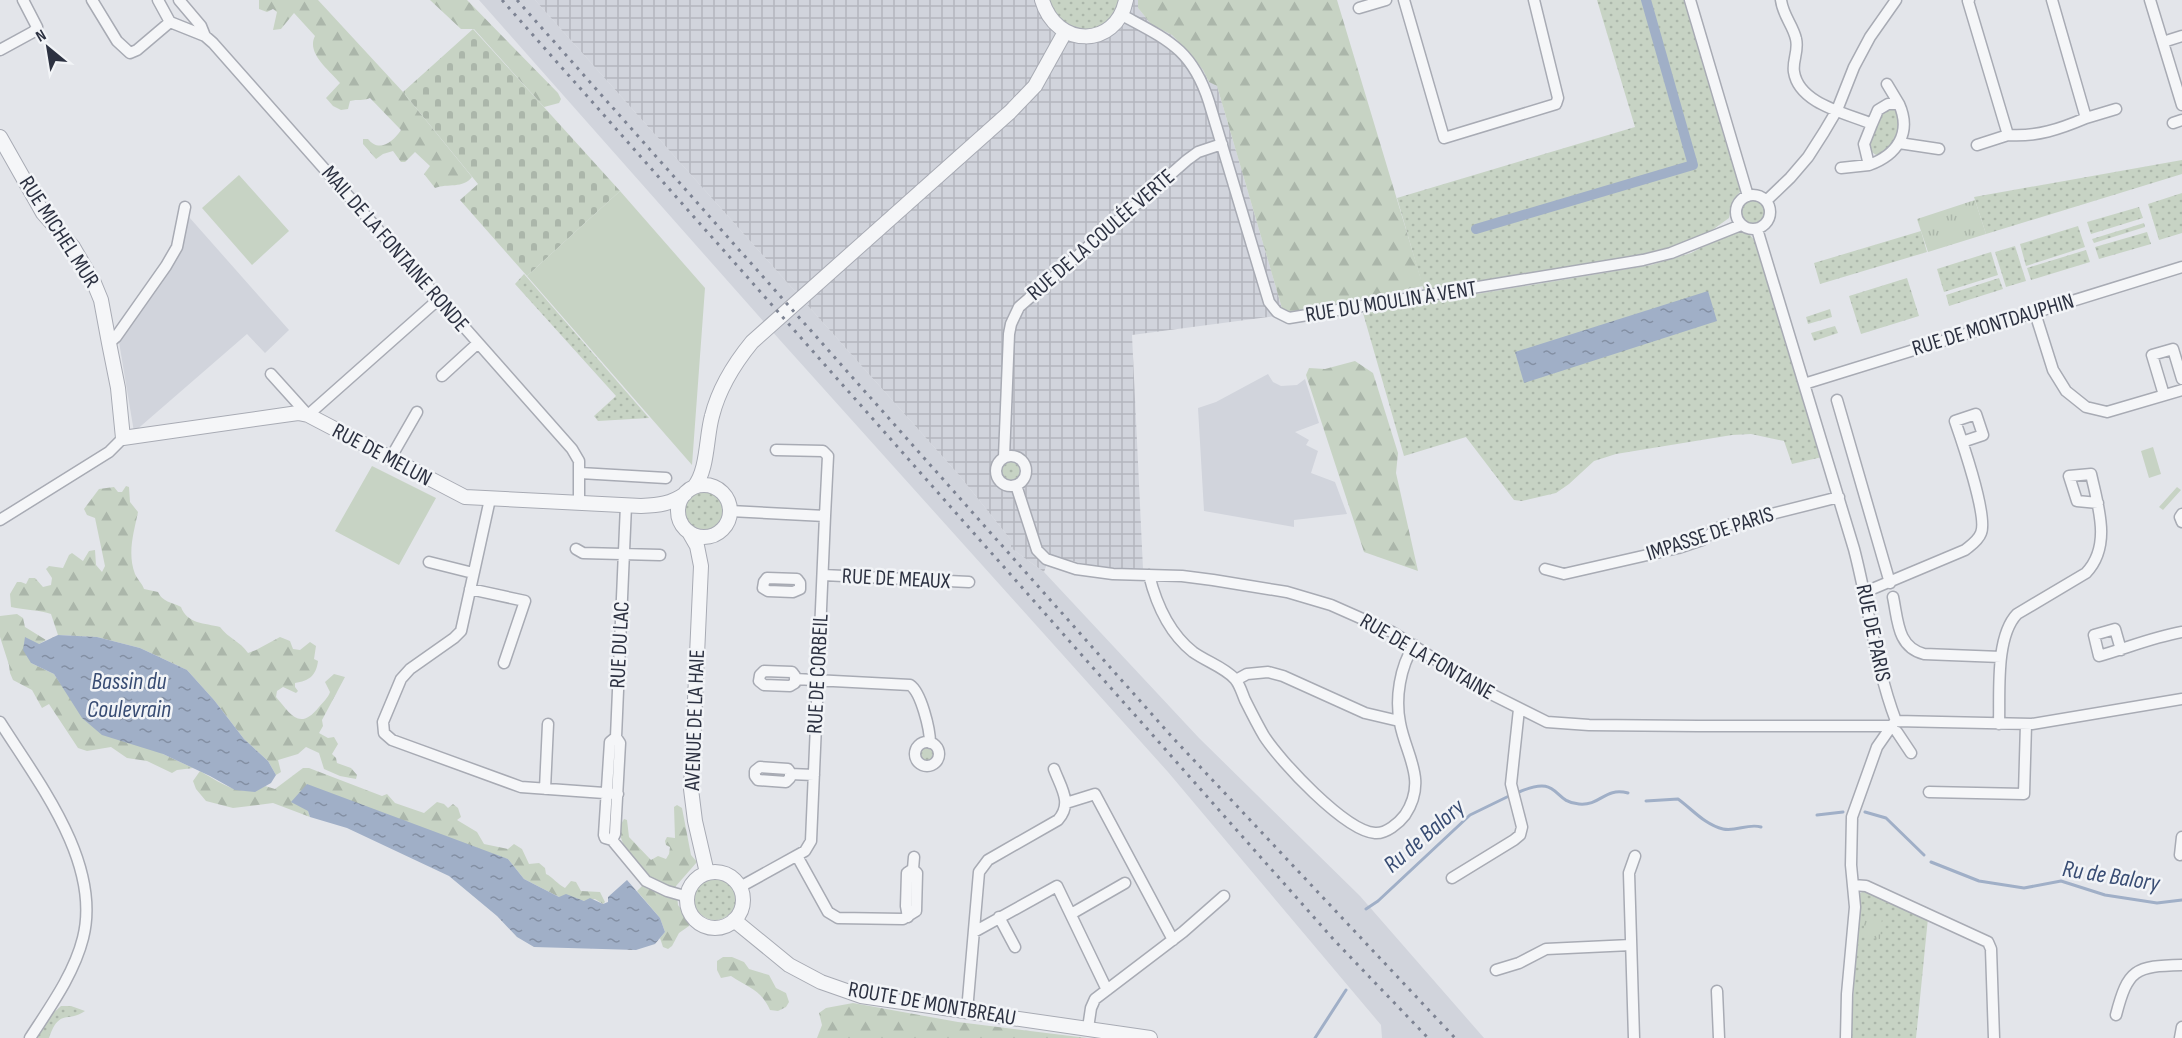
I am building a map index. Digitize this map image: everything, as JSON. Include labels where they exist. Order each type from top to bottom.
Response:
[{"type":"street","points":[[0,50],[38,27],[23,0]]},
{"type":"street","points":[[92,0],[117,41],[130,53],[137,50],[170,22],[158,0]]},
{"type":"street","points":[[179,0],[201,26],[205,36]]},
{"type":"street","points":[[1042,0],[1053,24],[1077,36],[1091,36],[1103,32],[1114,24],[1122,15],[1126,0]]},
{"type":"street","points":[[1359,8],[1386,0]]},
{"type":"street","points":[[1404,0],[1444,138],[1556,104],[1558,98],[1534,0]]},
{"type":"street","points":[[1690,0],[1748,196]]},
{"type":"street","points":[[1781,0],[1787,21],[1795,35],[1798,48],[1793,69],[1804,92],[1819,103],[1872,124]]},
{"type":"street","points":[[1766,201],[1808,157],[1837,110],[1854,67],[1870,37],[1896,0]]},
{"type":"street","points":[[1969,0],[2008,135]]},
{"type":"street","points":[[2052,0],[2086,118]]},
{"type":"street","points":[[2150,0],[2182,105]]},
{"type":"street","name":"RUE DU MOULIN À VENT","points":[[1122,15],[1169,40],[1195,67],[1204,86],[1269,302],[1277,312],[1289,318],[1643,260],[1671,253],[1741,225]]},
{"type":"street","name":"MAIL DE LA FONTAINE RONDE","points":[[170,22],[205,36],[213,43],[572,449],[579,460],[579,503]]},
{"type":"street","points":[[712,415],[709,459],[711,471],[726,497],[730,511],[726,525],[715,535],[702,537],[687,530],[679,514],[679,507],[702,476],[712,415],[729,374],[752,342],[1010,112],[1035,86],[1065,32]]},
{"type":"street","points":[[2163,42],[2182,36]]},
{"type":"street","points":[[1841,168],[1869,165],[1885,159],[1899,143],[1904,127],[1904,115],[1887,84]]},
{"type":"street","points":[[1869,165],[1864,144],[1878,110],[1888,105],[1899,104]]},
{"type":"street","points":[[1977,145],[2008,135],[2027,136],[2048,133],[2086,118],[2116,110]]},
{"type":"street","name":"RUE MICHEL MUR","points":[[0,137],[43,213],[73,247],[101,300],[118,388],[123,438]]},
{"type":"street","points":[[1899,143],[1939,149]]},
{"type":"street","name":"RUE DE LA COULÉE VERTE","points":[[1016,485],[1003,483],[997,476],[996,467],[1004,457],[1009,334],[1019,307],[1187,160],[1198,152],[1222,144]]},
{"type":"street","points":[[1755,195],[1766,201],[1769,206],[1769,218],[1762,227],[1748,229],[1741,225],[1735,210],[1740,201],[1755,195]]},
{"type":"street","points":[[109,343],[116,337],[177,247],[185,207]]},
{"type":"street","name":"RUE DE PARIS","points":[[1757,229],[1839,497],[1865,592],[1895,726],[1911,753]]},
{"type":"street","name":"RUE DE MONTDAUPHIN","points":[[1804,384],[2182,267]]},
{"type":"street","points":[[271,374],[308,415],[440,298]]},
{"type":"street","points":[[2035,313],[2053,370],[2066,391],[2086,406],[2107,412],[2182,390]]},
{"type":"street","points":[[442,376],[478,343]]},
{"type":"street","points":[[2164,395],[2152,355],[2173,349],[2182,379]]},
{"type":"street","points":[[1837,400],[1890,583]]},
{"type":"street","points":[[390,459],[417,412]]},
{"type":"street","name":"RUE DE MELUN","points":[[123,438],[298,413],[308,415],[465,497],[641,506],[663,505],[674,501],[690,490]]},
{"type":"street","points":[[0,520],[109,452],[123,438]]},
{"type":"street","points":[[1865,592],[1965,550],[1976,542],[1982,532],[1982,511],[1962,442]]},
{"type":"street","name":"RUE DE CORBEIL","points":[[776,450],[823,451],[828,456],[811,841],[805,851],[797,856]]},
{"type":"street","points":[[1004,457],[1013,456],[1026,468],[1024,478],[1016,485]]},
{"type":"street","points":[[580,473],[666,478]]},
{"type":"street","points":[[690,490],[708,485],[726,497]]},
{"type":"street","name":"RUE DE LA FONTAINE","points":[[1016,485],[1037,550],[1046,559],[1086,571],[1213,580],[1311,598],[1372,621],[1414,645],[1443,666],[1519,709],[1547,722],[1698,726],[2026,724],[2182,699]]},
{"type":"street","name":"IMPASSE DE PARIS","points":[[1545,569],[1564,573],[1678,548],[1702,540],[1720,527],[1839,497]]},
{"type":"street","points":[[490,499],[461,631],[410,669],[401,679],[383,722],[384,733],[392,740],[521,787],[612,793]]},
{"type":"street","points":[[1999,723],[2001,657],[2006,629],[2016,614],[2074,581],[2094,564],[2100,552],[2101,541],[2098,503]]},
{"type":"street","name":"RUE DU LAC","points":[[626,506],[616,737],[620,743],[612,793],[615,834],[612,840],[646,881],[667,891],[688,897]]},
{"type":"street","name":"RUE DE MELUN","points":[[641,506],[670,514],[687,530]]},
{"type":"street","points":[[730,511],[825,516]]},
{"type":"street","points":[[2182,514],[2180,517],[2182,522]]},
{"type":"street","name":"AVENUE DE LA HAIE","points":[[687,530],[697,546],[701,566],[691,789],[695,821],[707,873]]},
{"type":"street","name":"AVENUE DE LA HAIE","points":[[701,566],[715,535]]},
{"type":"street","points":[[576,549],[583,553],[660,555]]},
{"type":"street","points":[[429,562],[473,573]]},
{"type":"street","points":[[1149,574],[1155,599],[1170,627],[1192,651],[1223,669],[1236,680],[1265,738],[1299,777],[1333,810],[1361,829],[1377,834],[1393,827],[1404,816],[1411,803],[1415,776],[1412,759],[1399,721],[1399,688],[1406,657],[1414,645]]},
{"type":"street","name":"RUE DE MEAUX","points":[[800,586],[822,581],[969,582]]},
{"type":"street","points":[[470,589],[525,601],[504,663]]},
{"type":"street","points":[[1893,597],[1901,633],[1906,644],[1913,651],[1924,654],[2001,657]]},
{"type":"street","points":[[2121,650],[2182,632]]},
{"type":"street","points":[[1236,680],[1247,674],[1268,672],[1283,676],[1365,713],[1399,721]]},
{"type":"street","points":[[795,679],[910,685],[918,692],[930,735],[930,743]]},
{"type":"street","points":[[1452,878],[1520,835],[1522,827],[1511,784],[1519,709]]},
{"type":"street","points":[[0,722],[59,819],[80,868],[86,898],[85,929],[79,950],[59,991],[32,1035]]},
{"type":"street","points":[[545,789],[548,724]]},
{"type":"street","points":[[1929,792],[2024,794],[2026,724]]},
{"type":"street","points":[[1846,1038],[1847,994],[1855,907],[1850,853],[1852,817],[1877,747],[1895,726]]},
{"type":"street","points":[[967,1011],[979,872],[988,860],[1058,820],[1065,812],[1066,803],[1054,770]]},
{"type":"street","points":[[790,774],[814,775]]},
{"type":"street","points":[[1066,803],[1095,794],[1173,939]]},
{"type":"street","points":[[2180,855],[2182,837]]},
{"type":"street","points":[[740,887],[797,856],[828,912],[833,916],[892,919],[908,917],[916,911],[914,863]]},
{"type":"street","points":[[1634,1038],[1629,873],[1635,856]]},
{"type":"street","points":[[707,873],[722,873],[740,887],[743,904],[734,920],[720,927],[705,926],[693,917],[688,897],[692,885],[701,876],[707,873]]},
{"type":"street","points":[[1071,914],[1125,884]]},
{"type":"street","points":[[974,932],[1057,885],[1107,990]]},
{"type":"street","points":[[1853,885],[1866,886],[1988,942],[1991,949],[1995,1038]]},
{"type":"street","points":[[1088,1028],[1095,999],[1224,896]]},
{"type":"street","points":[[999,917],[1015,947]]},
{"type":"street","name":"ROUTE DE MONTBREAU","points":[[734,920],[789,965],[821,982],[861,996],[1150,1038]]},
{"type":"street","points":[[1496,970],[1519,963],[1546,950],[1631,945]]},
{"type":"street","points":[[2116,1015],[2123,988],[2132,975],[2155,966],[2182,964]]},
{"type":"street","points":[[1718,991],[1719,1038]]},
{"type":"street","points":[[2180,1038],[2182,1027]]},
{"type":"shaded area","points":[[479,0],[535,0],[959,475],[1011,540],[1011,548],[1044,572],[1199,738],[1360,896],[1484,1038],[1382,1038],[1381,1025],[1168,772],[779,339]]},
{"type":"shaded area","points":[[535,0],[1138,0],[1138,8],[1151,24],[1172,35],[1190,53],[1209,82],[1217,86],[1284,315],[1132,335],[1143,569],[1096,567],[1050,555],[1044,572],[1011,548],[1011,540],[959,475]]},
{"type":"shaded area","points":[[189,217],[289,330],[265,353],[247,334],[134,432],[119,342],[177,259]]},
{"type":"shaded area","points":[[1268,374],[1273,382],[1281,386],[1297,385],[1305,379],[1319,423],[1295,432],[1309,440],[1306,445],[1318,451],[1311,473],[1335,482],[1347,514],[1294,520],[1294,527],[1204,511],[1198,408],[1216,402]]},
{"type":"green space","points":[[259,0],[318,0],[403,92],[472,177],[464,183],[435,188],[424,174],[430,166],[415,152],[405,162],[401,162],[393,151],[376,159],[363,144],[363,139],[368,139],[377,145],[386,144],[401,130],[370,98],[350,101],[348,109],[341,110],[333,106],[326,98],[340,83],[316,55],[313,42],[315,36],[294,13],[281,29],[273,30],[277,12],[273,9],[267,12],[259,9]]},
{"type":"green space","points":[[430,0],[467,0],[558,93],[561,99],[559,103],[544,107],[474,29],[461,29]]},
{"type":"green space","points":[[1049,0],[1120,0],[1109,19],[1091,30],[1081,31],[1071,29],[1062,23],[1054,14]]},
{"type":"green space","points":[[1138,0],[1337,0],[1423,286],[1284,315],[1217,86],[1209,82],[1190,53],[1172,35],[1151,24],[1138,8]]},
{"type":"green space","points":[[1597,0],[1685,0],[1741,191],[1733,200],[1729,218],[1708,233],[1655,254],[1424,291],[1397,198],[1635,127]]},
{"type":"green space","points":[[473,29],[620,191],[527,276],[460,200],[478,184],[403,92]]},
{"type":"green space","points":[[1892,108],[1900,115],[1897,134],[1887,149],[1876,155],[1870,151],[1868,142],[1883,111]]},
{"type":"green space","points":[[2182,160],[2182,174],[1986,234],[1974,197]]},
{"type":"green space","points":[[239,175],[289,231],[252,265],[202,208]]},
{"type":"green space","points":[[620,191],[705,288],[692,465],[527,276]]},
{"type":"green space","points":[[2182,193],[2182,233],[2159,240],[2148,204]]},
{"type":"green space","points":[[1753,200],[1762,203],[1765,212],[1762,221],[1753,224],[1744,221],[1741,212],[1744,203]]},
{"type":"green space","points":[[1975,200],[1986,234],[1928,252],[1917,219]]},
{"type":"green space","points":[[2139,207],[2143,218],[2091,234],[2087,222]]},
{"type":"green space","points":[[2144,223],[2145,227],[2094,243],[2092,239]]},
{"type":"green space","points":[[2078,226],[2085,247],[2026,266],[2020,244]]},
{"type":"green space","points":[[1737,229],[1750,235],[1757,243],[1822,457],[1792,464],[1784,441],[1751,434],[1732,435],[1616,454],[1594,461],[1556,493],[1522,501],[1514,500],[1466,437],[1404,456],[1363,313],[1651,265],[1691,253]]},
{"type":"green space","points":[[1921,231],[1927,252],[1820,284],[1814,263]]},
{"type":"green space","points":[[2147,232],[2151,244],[2099,259],[2095,247]]},
{"type":"green space","points":[[2015,246],[2026,281],[2006,287],[1995,252]]},
{"type":"green space","points":[[2086,250],[2090,262],[2031,280],[2027,268]]},
{"type":"green space","points":[[1991,252],[1998,275],[1944,292],[1937,269]]},
{"type":"green space","points":[[524,274],[649,418],[598,421],[594,416],[616,396],[515,284]]},
{"type":"green space","points":[[1907,278],[1919,316],[1861,334],[1849,296]]},
{"type":"green space","points":[[1999,278],[2003,289],[1949,306],[1946,295]]},
{"type":"green space","points":[[1830,309],[1832,317],[1808,324],[1806,317]]},
{"type":"green space","points":[[1835,326],[1838,333],[1814,341],[1811,333]]},
{"type":"green space","points":[[1355,361],[1373,373],[1398,453],[1396,473],[1418,571],[1364,552],[1306,375],[1309,368],[1325,369]]},
{"type":"green space","points":[[2153,447],[2161,474],[2149,478],[2141,451]]},
{"type":"green space","points":[[1011,462],[1017,465],[1020,471],[1017,477],[1011,480],[1005,477],[1002,471],[1005,465]]},
{"type":"green space","points":[[372,466],[436,498],[399,565],[335,531]]},
{"type":"green space","points":[[126,486],[129,487],[130,502],[138,512],[132,543],[132,558],[135,574],[144,589],[158,592],[165,600],[181,607],[192,620],[220,627],[248,653],[280,637],[290,641],[293,649],[300,650],[310,642],[316,646],[314,659],[318,661],[314,674],[304,681],[295,683],[298,691],[296,693],[283,687],[277,691],[276,697],[295,717],[306,718],[319,707],[330,692],[325,682],[334,674],[345,677],[322,720],[323,726],[319,733],[328,738],[334,737],[338,744],[332,754],[337,763],[351,768],[357,775],[356,779],[340,776],[324,769],[319,753],[306,747],[298,754],[278,760],[281,772],[276,775],[268,761],[244,739],[187,670],[140,648],[97,637],[58,635],[51,614],[11,607],[10,594],[17,582],[26,584],[29,578],[35,578],[43,587],[51,585],[52,578],[46,569],[49,566],[63,568],[72,553],[83,561],[89,551],[95,550],[96,565],[102,572],[105,566],[95,518],[87,515],[84,509],[99,489],[114,487],[118,492],[122,492]]},
{"type":"green space","points":[[2177,487],[2181,490],[2163,510],[2159,507]]},
{"type":"green space","points":[[704,489],[712,490],[719,495],[724,502],[724,518],[719,525],[712,530],[704,531],[696,530],[689,525],[684,518],[683,510],[684,502],[689,495],[696,490]]},
{"type":"green space","points":[[17,614],[23,618],[25,627],[46,640],[39,644],[31,663],[54,674],[65,690],[163,754],[193,768],[172,773],[147,761],[127,758],[111,747],[87,751],[78,748],[49,704],[42,708],[32,690],[13,680],[0,637],[0,616]]},
{"type":"green space","points":[[927,746],[935,754],[927,762],[919,754]]},
{"type":"green space","points":[[303,768],[309,768],[382,796],[387,794],[395,803],[424,813],[437,802],[448,808],[453,804],[458,808],[461,817],[457,820],[477,832],[484,844],[508,849],[514,844],[522,849],[529,864],[539,863],[545,868],[546,874],[565,888],[571,881],[576,882],[581,891],[600,892],[605,902],[603,904],[595,899],[585,901],[559,897],[524,879],[508,859],[308,811],[310,817],[273,803],[233,808],[206,801],[196,789],[193,781],[200,771],[240,790],[256,790],[265,786],[275,789]]},
{"type":"green space","points":[[677,805],[682,808],[691,855],[697,862],[676,886],[678,905],[690,922],[689,926],[679,933],[668,949],[663,947],[660,938],[665,932],[660,918],[637,891],[650,878],[627,851],[620,835],[624,819],[627,820],[629,837],[651,860],[658,856],[666,859],[670,847],[665,841],[667,837],[675,838],[674,807]]},
{"type":"green space","points":[[715,878],[730,884],[736,899],[730,914],[715,920],[700,914],[694,899],[700,884]]},
{"type":"green space","points":[[1865,890],[1928,918],[1916,1038],[1851,1038],[1859,894]]},
{"type":"green space","points":[[1865,917],[1882,918],[1880,939],[1863,937]]},
{"type":"green space","points":[[723,957],[732,957],[744,962],[749,969],[769,975],[776,988],[786,993],[789,1002],[786,1007],[778,1011],[770,1010],[762,997],[753,989],[731,976],[721,978],[717,970],[717,961]]},
{"type":"green space","points":[[853,1003],[958,1022],[1087,1038],[817,1038],[822,1025],[819,1013],[826,1008]]},
{"type":"green space","points":[[61,1006],[71,1006],[85,1011],[60,1019],[49,1038],[37,1038],[51,1015]]},
{"type":"water","points":[[1708,291],[1717,321],[1524,383],[1515,352]]},
{"type":"water","name":"Bassin du Coulevrain","points":[[58,635],[97,637],[140,648],[187,670],[244,739],[268,761],[276,775],[271,783],[255,792],[235,790],[163,754],[102,735],[82,718],[54,674],[31,663],[23,650],[25,637],[39,644]]},
{"type":"water","points":[[307,784],[508,859],[524,879],[559,897],[566,894],[584,901],[590,898],[603,904],[608,902],[608,897],[627,880],[660,918],[665,932],[655,944],[636,950],[534,947],[517,937],[497,916],[449,876],[347,828],[310,817],[308,811],[291,802]]},
{"type":"waterway","points":[[1476,229],[1693,165],[1646,0]]},
{"type":"waterway","name":"Ru de Balory","points":[[1519,792],[1532,787],[1549,787],[1564,799],[1579,804],[1593,802],[1613,792],[1628,793]]},
{"type":"waterway","name":"Ru de Balory","points":[[1366,909],[1378,901],[1470,815],[1509,796]]},
{"type":"waterway","name":"Ru de Balory","points":[[1646,801],[1678,799],[1705,820],[1723,829],[1761,827]]},
{"type":"waterway","name":"Ru de Balory","points":[[1817,815],[1843,812]]},
{"type":"waterway","name":"Ru de Balory","points":[[1865,812],[1886,818],[1924,855]]},
{"type":"waterway","name":"Ru de Balory","points":[[1931,862],[1979,881],[2024,888],[2061,881],[2105,895],[2157,903],[2182,900]]},
{"type":"waterway","name":"Ru de Balory","points":[[1315,1038],[1346,990]]},
{"type":"railway","points":[[502,0],[1334,940],[1428,1038]]},
{"type":"railway","points":[[517,0],[1173,738],[1455,1038]]}]
